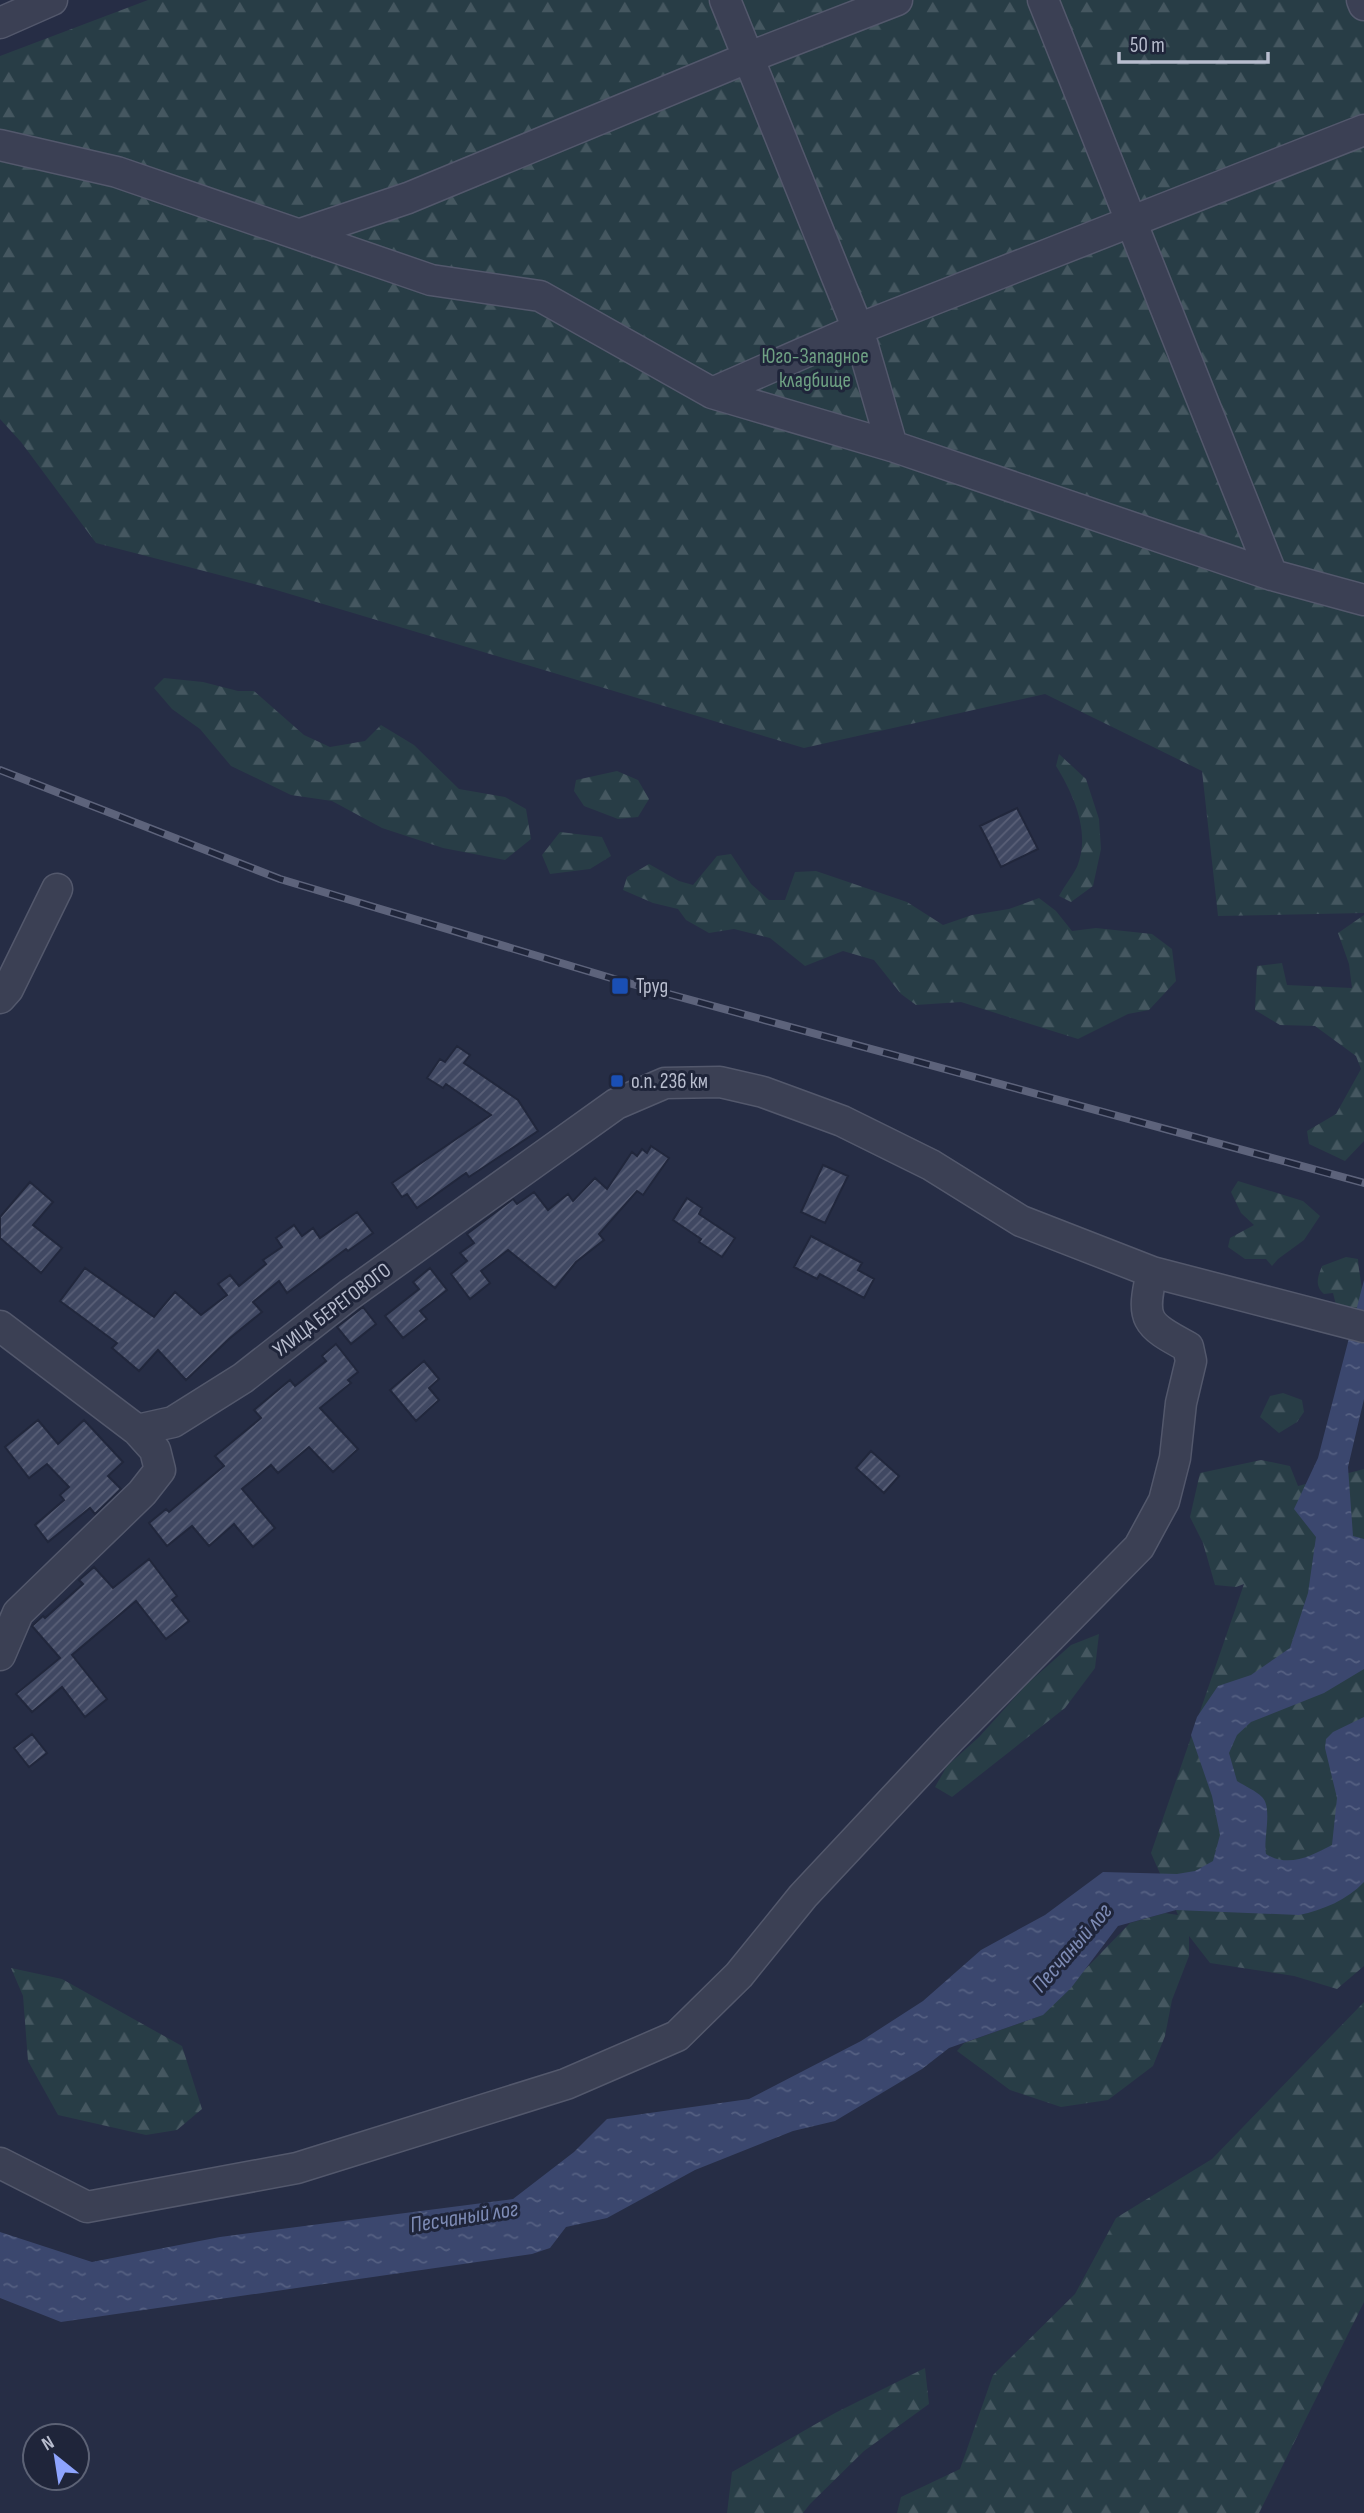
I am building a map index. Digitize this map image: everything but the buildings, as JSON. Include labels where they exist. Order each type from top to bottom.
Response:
[{"type":"street","points":[[0,23],[52,0]]},
{"type":"street","points":[[725,0],[858,329],[892,446]]},
{"type":"street","points":[[301,234],[408,198],[747,58],[897,0]]},
{"type":"street","points":[[1043,0],[1272,576]]},
{"type":"street","points":[[712,393],[858,329],[1364,130]]},
{"type":"street","points":[[0,145],[117,172],[431,280],[540,296],[712,393],[892,446],[1272,576],[1364,600]]},
{"type":"street","points":[[0,998],[8,989],[57,889]]},
{"type":"street","name":"УЛИЦА БЕРЕГОВОГО","points":[[137,1430],[173,1422],[243,1378],[349,1295],[616,1104],[665,1083],[720,1082],[763,1092],[842,1121],[931,1166],[1021,1221],[1152,1272]]},
{"type":"street","points":[[0,2163],[87,2207],[139,2198],[297,2168],[566,2084],[677,2036],[739,1975],[803,1896],[950,1740],[1139,1547],[1164,1501],[1175,1458],[1181,1403],[1191,1361],[1188,1347],[1163,1334],[1147,1319],[1145,1302],[1152,1272],[1364,1327]]},
{"type":"street","points":[[0,1326],[137,1430],[155,1450],[160,1469],[142,1493],[18,1614],[0,1655]]},
{"type":"green space","name":"Юго-Западное кладбище","points":[[148,0],[1364,0],[1364,913],[1218,916],[1202,771],[1045,694],[804,748],[273,589],[96,543],[21,442],[0,419],[0,56]]},
{"type":"green space","points":[[164,678],[203,682],[238,691],[254,691],[304,735],[330,747],[365,741],[381,725],[414,745],[459,789],[505,797],[526,809],[531,839],[505,860],[443,848],[382,828],[332,801],[291,795],[231,766],[200,729],[172,709],[154,688]]},
{"type":"green space","points":[[1059,754],[1086,779],[1099,819],[1101,849],[1093,886],[1071,902],[1059,896],[1077,867],[1081,854],[1081,828],[1069,789],[1056,766]]},
{"type":"green space","points":[[617,771],[638,780],[649,799],[638,817],[618,819],[584,806],[574,791],[576,780]]},
{"type":"green space","points":[[560,832],[602,837],[611,856],[590,869],[550,874],[542,855]]},
{"type":"green space","points":[[731,854],[751,884],[769,900],[785,900],[795,872],[816,871],[907,902],[943,925],[972,915],[1009,909],[1039,898],[1056,911],[1072,931],[1096,928],[1152,934],[1172,949],[1176,981],[1149,1010],[1128,1014],[1078,1039],[961,1002],[916,1005],[901,994],[874,960],[843,951],[805,966],[770,938],[734,929],[709,933],[686,920],[678,909],[653,903],[623,890],[627,877],[649,864],[679,881],[693,885],[717,856]]},
{"type":"green space","points":[[1364,915],[1364,1141],[1345,1161],[1309,1144],[1307,1131],[1336,1114],[1361,1069],[1356,1056],[1315,1026],[1280,1025],[1255,1010],[1257,966],[1282,963],[1287,985],[1352,988],[1349,964],[1338,933]]},
{"type":"green space","points":[[1238,1181],[1303,1201],[1320,1216],[1304,1240],[1272,1266],[1266,1259],[1245,1259],[1228,1247],[1230,1238],[1254,1225],[1241,1213],[1231,1192]]},
{"type":"green space","points":[[1346,1257],[1358,1259],[1362,1294],[1362,1306],[1347,1315],[1336,1305],[1333,1293],[1324,1294],[1321,1291],[1318,1281],[1322,1266]]},
{"type":"green space","points":[[1283,1393],[1302,1400],[1304,1412],[1297,1422],[1279,1433],[1260,1417],[1270,1396]]},
{"type":"green space","points":[[1261,1460],[1290,1466],[1298,1486],[1364,1469],[1364,1966],[1337,1989],[1294,1976],[1210,1963],[1189,1936],[1189,1956],[1172,2000],[1165,2036],[1153,2066],[1108,2100],[1061,2107],[1010,2090],[957,2051],[964,2043],[1040,2016],[1130,1923],[1165,1913],[1178,1915],[1151,1853],[1244,1584],[1236,1587],[1215,1585],[1203,1543],[1190,1517],[1200,1473]]},
{"type":"green space","points":[[1099,1634],[1095,1668],[1065,1708],[952,1797],[935,1787],[947,1766],[979,1737],[1027,1684],[1071,1645]]},
{"type":"green space","points":[[11,1968],[62,1979],[182,2046],[202,2109],[177,2130],[146,2135],[58,2115],[28,2061],[23,1996]]},
{"type":"green space","points":[[1364,2002],[1364,2302],[1259,2513],[897,2513],[901,2497],[960,2469],[993,2375],[1075,2294],[1116,2218],[1212,2159]]},
{"type":"green space","points":[[925,2368],[929,2404],[864,2451],[803,2513],[727,2513],[732,2472],[835,2413]]},
{"type":"water","name":"Песчаный лог","points":[[1364,1280],[1364,1399],[1348,1467],[1353,1536],[1364,1539],[1364,1669],[1324,1693],[1251,1722],[1237,1735],[1229,1753],[1237,1781],[1257,1793],[1265,1802],[1266,1854],[1283,1860],[1300,1859],[1332,1845],[1337,1798],[1325,1748],[1326,1739],[1333,1732],[1364,1717],[1364,1882],[1350,1894],[1326,1907],[1299,1915],[1176,1910],[1118,1926],[1071,1988],[1043,2015],[949,2048],[922,2069],[835,2121],[793,2131],[695,2170],[607,2218],[566,2227],[550,2248],[532,2254],[61,2322],[0,2298],[0,2232],[92,2262],[220,2237],[513,2199],[574,2152],[607,2119],[749,2099],[861,2041],[923,2001],[981,1950],[1045,1915],[1103,1872],[1177,1874],[1195,1871],[1213,1861],[1220,1835],[1212,1796],[1191,1735],[1197,1717],[1218,1686],[1251,1675],[1290,1648],[1308,1593],[1316,1537],[1294,1509],[1318,1458]]},
{"type":"railway","points":[[0,770],[280,879],[621,981],[1364,1183]]},
{"type":"place","name":"Труд","points":[[620,986]]},
{"type":"place","name":"о.п. 236 км","points":[[617,1081]]}]
